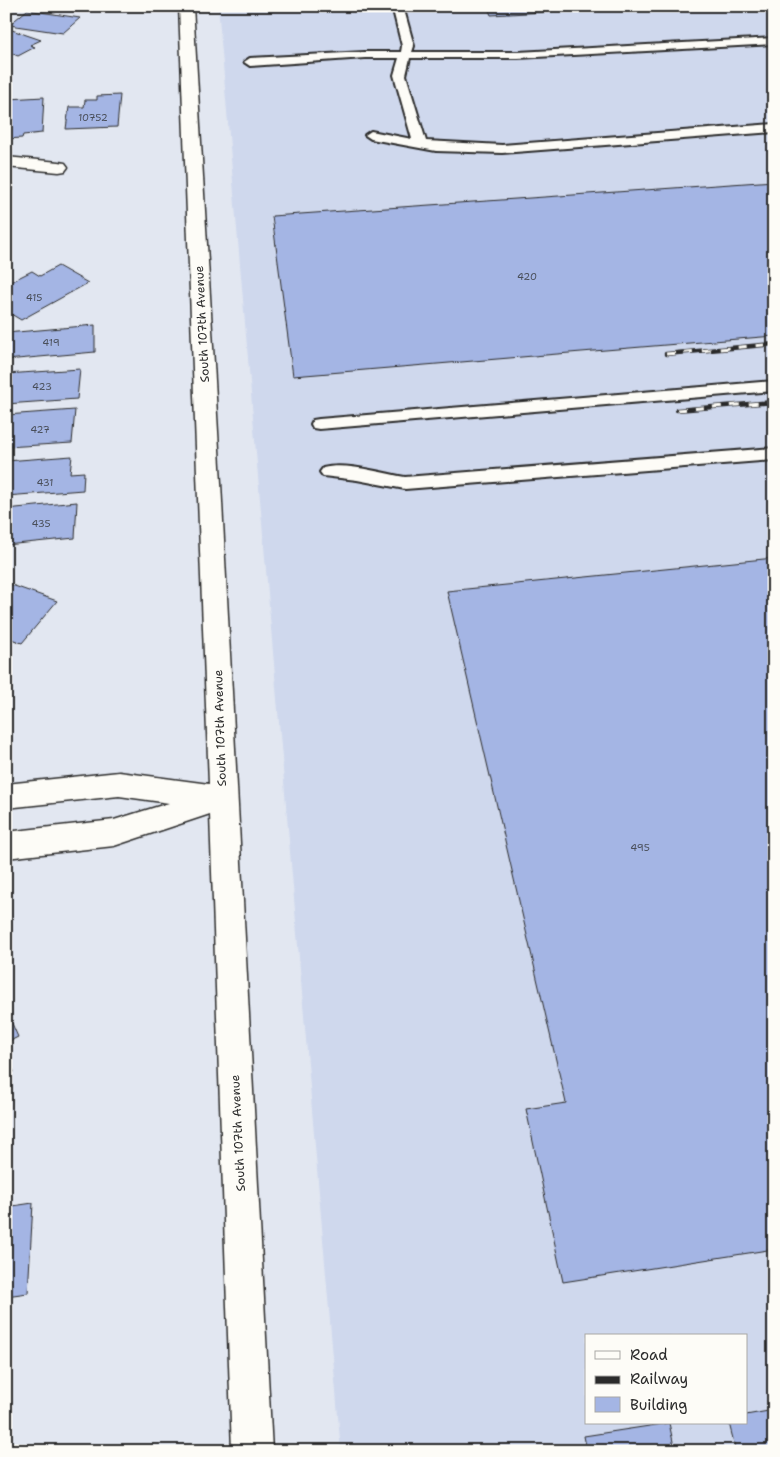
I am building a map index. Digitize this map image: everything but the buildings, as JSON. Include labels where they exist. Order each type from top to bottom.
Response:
[{"type":"main road","name":"South 107th Avenue","points":[[186,6],[210,483],[252,1451]]},
{"type":"main road","points":[[6,162],[59,167]]},
{"type":"main road","points":[[6,796],[118,784],[223,798]]},
{"type":"main road","points":[[6,845],[114,833],[223,798]]},
{"type":"lane","points":[[397,6],[408,46],[400,75],[420,144]]},
{"type":"lane","points":[[250,62],[406,55],[518,55],[774,41]]},
{"type":"lane","points":[[371,135],[436,147],[502,149],[774,128]]},
{"type":"lane","points":[[319,424],[774,386]]},
{"type":"lane","points":[[329,472],[357,474],[405,483],[774,454]]},
{"type":"shaded area","points":[[218,6],[774,6],[774,1451],[341,1451]]},
{"type":"railway","points":[[666,354],[774,344]]},
{"type":"railway","points":[[677,410],[774,402]]}]
